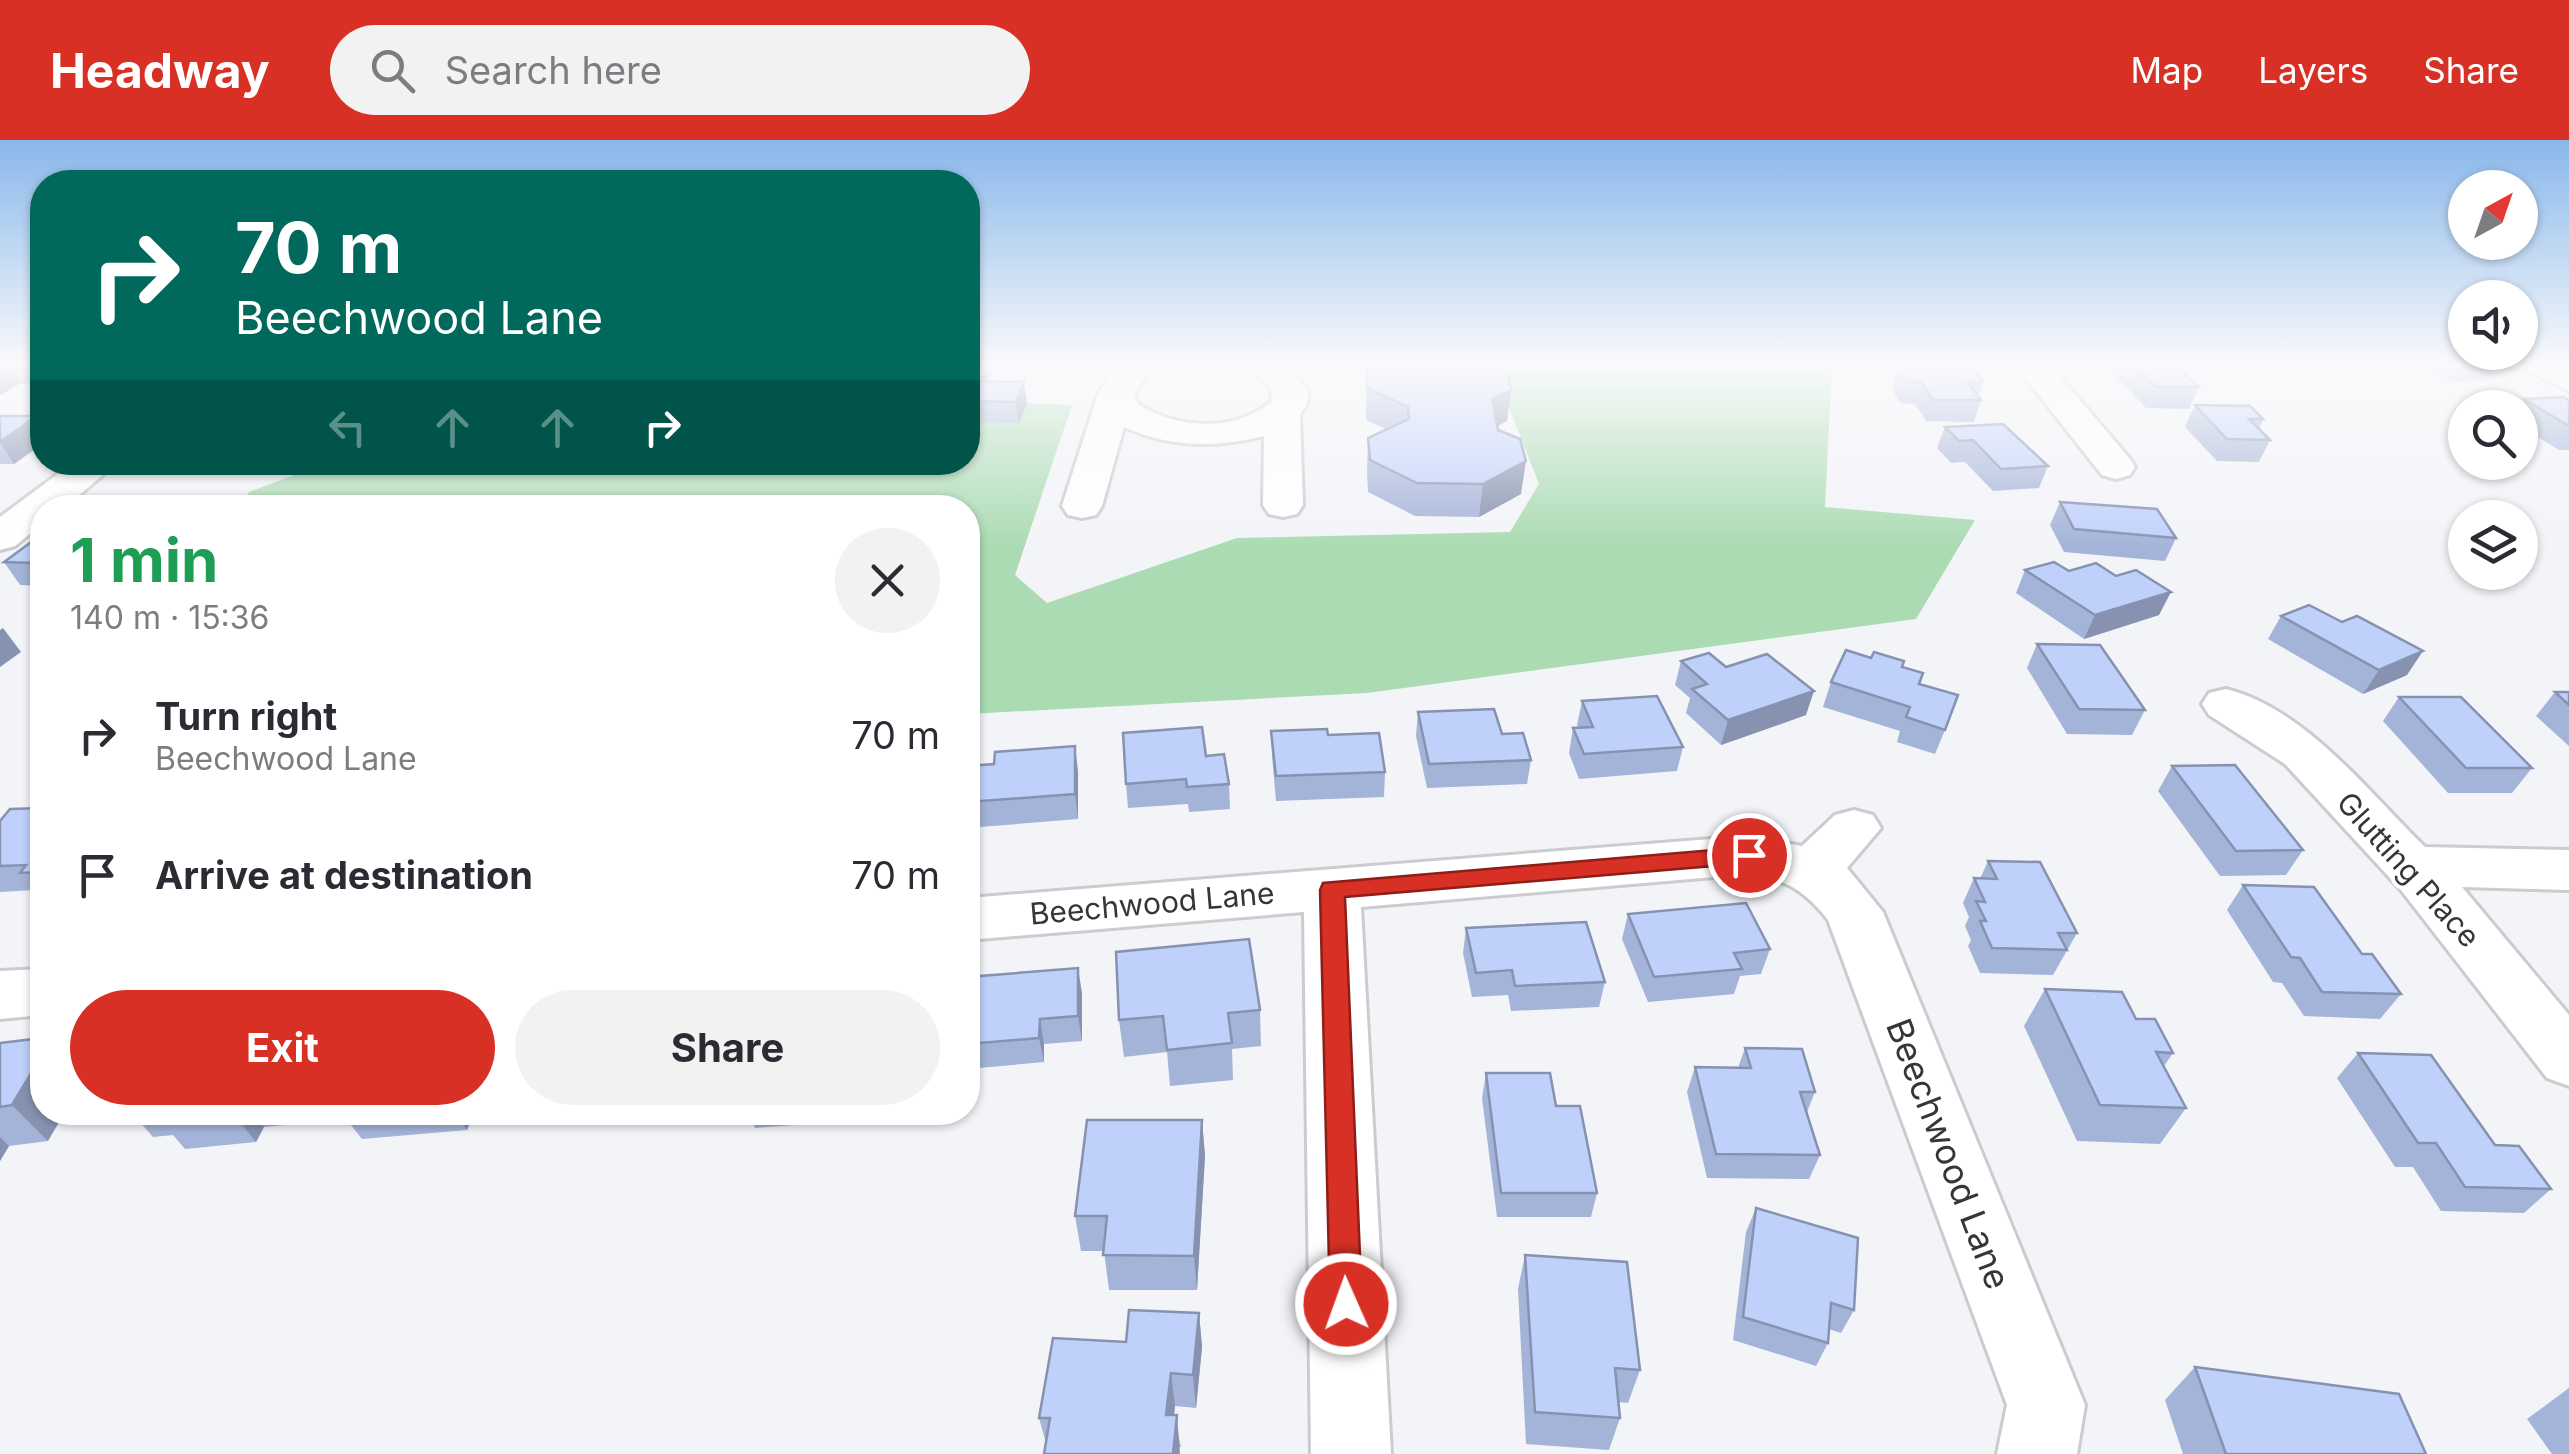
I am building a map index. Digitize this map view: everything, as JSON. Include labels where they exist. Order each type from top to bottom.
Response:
[{"type":"street","points":[[1082,506],[1109,426]]},
{"type":"street","points":[[1152,426],[1190,433],[1251,426]]},
{"type":"street","points":[[1282,426],[1283,506]]},
{"type":"street","points":[[2082,426],[2116,467]]},
{"type":"street","points":[[55,495],[82,475]]},
{"type":"street","points":[[0,537],[30,514]]},
{"type":"street","name":"Glutting Place","points":[[2226,704],[2303,752],[2410,866],[2569,1060]]},
{"type":"street","points":[[1812,869],[1854,828]]},
{"type":"street","name":"Beechwood Lane","points":[[980,917],[1749,855],[1779,856],[1812,869],[1834,886],[1854,912],[2046,1405],[2037,1454]]},
{"type":"street","points":[[2410,866],[2569,870]]},
{"type":"street","points":[[1332,890],[1351,1454]]},
{"type":"street","points":[[0,995],[30,993]]},
{"type":"green space","points":[[980,426],[1065,426],[1015,575],[1047,603],[1237,538],[1510,532],[1539,484],[1516,426],[1829,426],[1825,507],[1975,520],[1916,619],[1367,693],[980,713],[980,495],[247,495],[294,475],[980,475]]},
{"type":"building","points":[[0,426],[22,426],[0,442]]},
{"type":"building","points":[[1393,426],[1497,426],[1520,439],[1526,461],[1483,484],[1417,483],[1370,460],[1368,438]]},
{"type":"building","points":[[2005,426],[2048,466],[2001,469],[1973,440],[1959,441],[1945,427]]},
{"type":"building","points":[[2215,426],[2256,426],[2270,440],[2227,439]]},
{"type":"building","points":[[2060,502],[2157,509],[2176,538],[2074,529]]},
{"type":"building","points":[[30,543],[30,563],[4,562]]},
{"type":"building","points":[[2054,562],[2069,571],[2096,563],[2116,576],[2136,570],[2171,592],[2095,615],[2025,570]]},
{"type":"building","points":[[2309,605],[2342,622],[2357,616],[2423,651],[2379,670],[2281,616]]},
{"type":"building","points":[[2037,644],[2100,645],[2145,710],[2079,709]]},
{"type":"building","points":[[1846,650],[1871,658],[1874,652],[1904,661],[1902,667],[1923,673],[1919,684],[1958,695],[1945,730],[1906,717],[1910,707],[1831,682]]},
{"type":"building","points":[[1709,653],[1726,667],[1767,654],[1814,691],[1728,720],[1692,689],[1707,684],[1681,661]]},
{"type":"building","points":[[2555,692],[2569,692],[2569,705]]},
{"type":"building","points":[[1657,696],[1683,747],[1584,754],[1573,728],[1593,727],[1582,701]]},
{"type":"building","points":[[2399,697],[2461,697],[2532,768],[2466,768]]},
{"type":"building","points":[[1494,709],[1502,734],[1523,733],[1531,760],[1429,764],[1418,712]]},
{"type":"building","points":[[1202,727],[1206,756],[1224,754],[1229,784],[1187,787],[1186,779],[1126,784],[1123,733]]},
{"type":"building","points":[[1327,729],[1328,735],[1379,733],[1385,772],[1276,776],[1271,731]]},
{"type":"building","points":[[1075,746],[1075,794],[980,801],[980,765],[994,764],[995,752]]},
{"type":"building","points":[[2235,765],[2303,850],[2236,851],[2172,766]]},
{"type":"building","points":[[30,808],[30,873],[20,873],[26,865],[0,866],[0,821],[10,809]]},
{"type":"building","points":[[1988,861],[2040,862],[2077,933],[2058,933],[2067,950],[1992,948],[1980,921],[1986,921],[1976,901],[1985,902],[1974,878],[1997,879]]},
{"type":"building","points":[[2243,885],[2314,887],[2362,954],[2372,954],[2401,994],[2322,992],[2300,958],[2291,957]]},
{"type":"building","points":[[1746,903],[1770,949],[1734,953],[1742,969],[1654,977],[1628,914]]},
{"type":"building","points":[[1586,922],[1605,982],[1515,986],[1512,970],[1476,973],[1466,928]]},
{"type":"building","points":[[1249,939],[1260,1010],[1228,1013],[1232,1043],[1167,1050],[1163,1016],[1119,1020],[1116,952]]},
{"type":"building","points":[[1078,968],[1078,1016],[1040,1019],[1039,1038],[980,1043],[980,976]]},
{"type":"building","points":[[2045,989],[2122,992],[2136,1019],[2155,1019],[2173,1053],[2156,1052],[2186,1108],[2100,1105]]},
{"type":"building","points":[[30,1039],[30,1075],[12,1105],[0,1107],[0,1043]]},
{"type":"building","points":[[1745,1048],[1802,1049],[1815,1092],[1800,1092],[1820,1155],[1716,1154],[1695,1067],[1751,1068]]},
{"type":"building","points":[[2358,1053],[2431,1055],[2495,1145],[2519,1146],[2551,1189],[2465,1187],[2436,1143],[2418,1143]]},
{"type":"building","points":[[1486,1073],[1550,1073],[1556,1106],[1580,1106],[1597,1193],[1501,1193]]},
{"type":"building","points":[[1087,1120],[1202,1120],[1194,1256],[1103,1255],[1107,1216],[1075,1216]]},
{"type":"building","points":[[1756,1208],[1858,1238],[1854,1310],[1831,1303],[1828,1343],[1743,1317]]},
{"type":"building","points":[[1525,1255],[1627,1262],[1640,1370],[1615,1368],[1620,1418],[1535,1412]]},
{"type":"building","points":[[1129,1310],[1199,1313],[1193,1375],[1171,1373],[1166,1415],[1177,1415],[1173,1454],[1044,1454],[1050,1418],[1039,1418],[1053,1338],[1126,1342]]},
{"type":"building","points":[[2195,1367],[2399,1394],[2426,1454],[2226,1454]]},
{"type":"route","points":[[1346,1304],[1332,890],[1749,855]]}]
